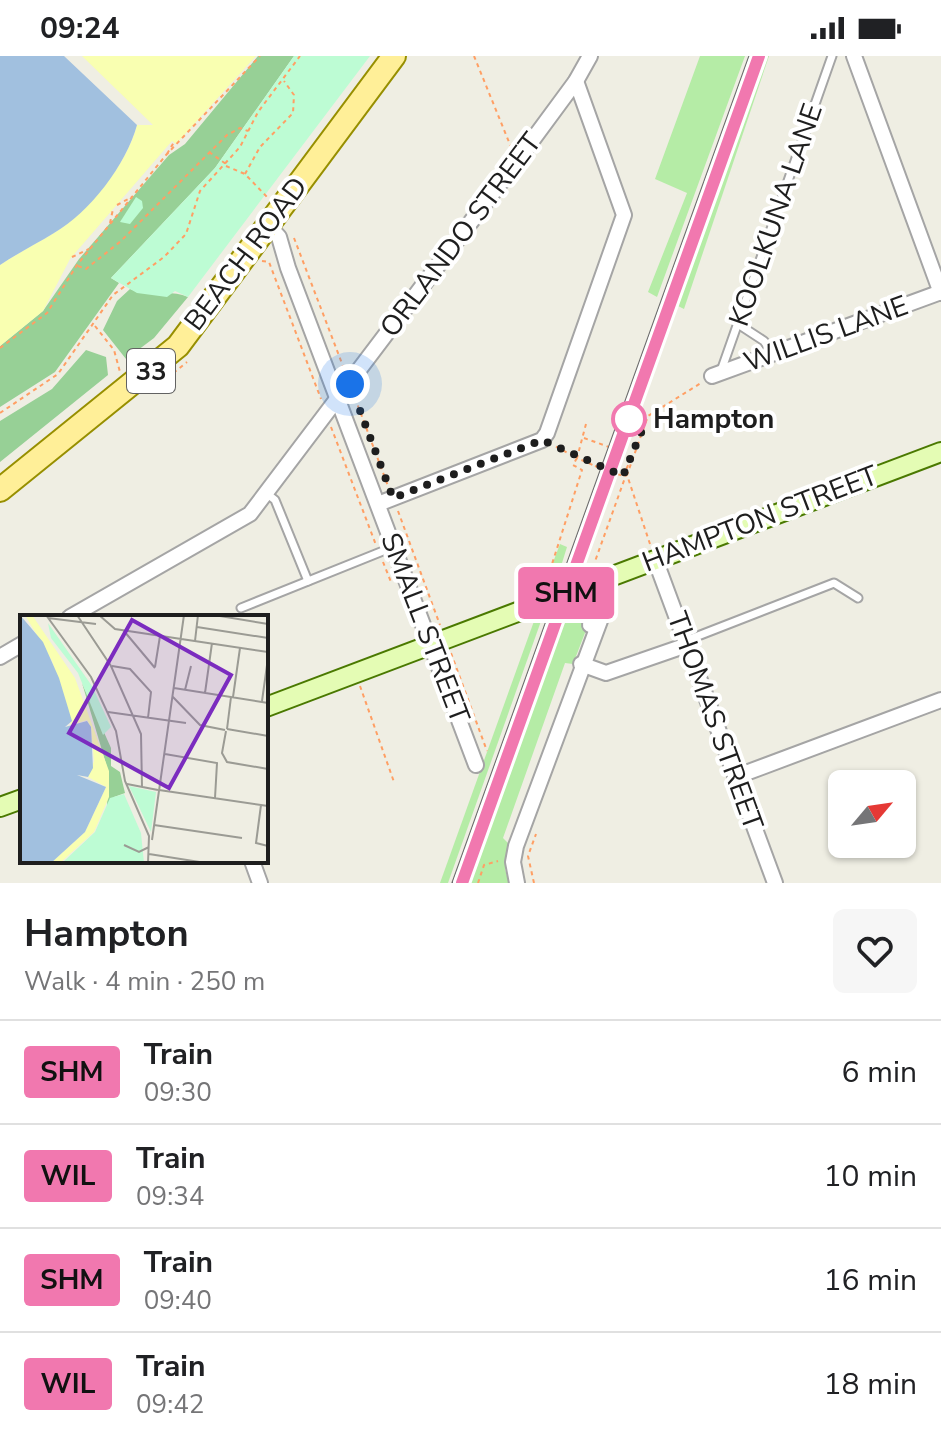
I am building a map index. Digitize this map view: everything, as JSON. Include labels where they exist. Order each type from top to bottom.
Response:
[{"type":"main road","name":"BEACH ROAD","points":[[0,490],[171,353],[267,239],[394,56]]},
{"type":"main road","name":"HAMPTON STREET","points":[[268,706],[540,602],[593,577],[655,559],[941,452]]},
{"type":"main road","points":[[0,807],[20,800]]},
{"type":"street","name":"ORLANDO STREET","points":[[73,615],[250,514],[520,157],[576,81],[590,56]]},
{"type":"street","points":[[854,56],[941,293]]},
{"type":"street","points":[[386,501],[542,440],[547,433],[624,215],[576,81]]},
{"type":"street","name":"SMALL STREET","points":[[267,239],[288,268],[338,398],[386,501],[395,546],[439,641],[476,765]]},
{"type":"street","name":"WILLIS LANE","points":[[716,375],[941,293]]},
{"type":"street","name":"THOMAS STREET","points":[[655,559],[775,883]]},
{"type":"street","points":[[517,883],[514,864],[516,846],[605,604],[593,577]]},
{"type":"street","points":[[581,664],[606,673],[686,643]]},
{"type":"street","points":[[0,657],[20,645]]},
{"type":"street","points":[[735,777],[941,700]]},
{"type":"street","points":[[253,863],[260,883]]},
{"type":"lane","name":"KOOLKUNA LANE","points":[[716,375],[738,324],[832,56]]},
{"type":"lane","points":[[738,324],[764,341],[773,354]]},
{"type":"lane","points":[[266,493],[275,500],[308,581]]},
{"type":"lane","points":[[241,608],[395,546]]},
{"type":"lane","points":[[686,643],[834,583],[858,598]]},
{"type":"path","points":[[0,348],[47,313],[77,265],[166,155],[260,56]]},
{"type":"path","points":[[0,413],[58,374],[113,295],[164,257],[186,234],[200,191],[226,165],[300,56]]},
{"type":"path","points":[[474,56],[507,143],[520,157]]},
{"type":"path","points":[[245,174],[260,147],[295,110],[294,93],[283,80]]},
{"type":"path","points":[[77,265],[86,269],[121,241],[208,151],[240,128],[249,131]]},
{"type":"path","points":[[166,155],[174,142]]},
{"type":"path","points":[[208,151],[245,174],[268,198]]},
{"type":"path","points":[[274,190],[268,198],[269,262],[395,591]]},
{"type":"path","points":[[117,205],[133,196]]},
{"type":"path","points":[[110,225],[113,209]]},
{"type":"path","points":[[267,239],[289,225],[350,384],[386,501],[439,641],[487,751]]},
{"type":"path","points":[[72,257],[91,248]]},
{"type":"path","points":[[94,326],[114,350],[122,373]]},
{"type":"path","points":[[154,388],[180,369],[192,355]]},
{"type":"path","points":[[593,577],[629,458],[632,459],[648,416],[716,375]]},
{"type":"path","points":[[632,418],[645,423]]},
{"type":"path","points":[[540,602],[582,470],[573,465],[586,424]]},
{"type":"path","points":[[628,428],[641,433]]},
{"type":"path","points":[[583,437],[609,447]]},
{"type":"path","points":[[542,440],[595,466],[625,475]]},
{"type":"path","points":[[625,475],[655,559]]},
{"type":"path","points":[[355,674],[394,782]]},
{"type":"path","points":[[478,883],[488,862],[514,864]]},
{"type":"shaded area","points":[[258,56],[294,56],[215,168],[111,278],[119,283],[55,372],[0,407],[0,346],[43,311],[79,259],[169,155],[185,144]]},
{"type":"shaded area","points":[[294,56],[370,56],[188,297],[175,291],[167,297],[137,293],[111,278],[215,168]]},
{"type":"shaded area","points":[[700,56],[745,56],[657,297],[648,292],[687,193],[655,179]]},
{"type":"shaded area","points":[[766,56],[769,56],[684,309],[678,306]]},
{"type":"shaded area","points":[[136,197],[142,201],[143,208],[130,224],[120,222]]},
{"type":"shaded area","points":[[130,289],[188,297],[154,338],[126,359],[103,330],[117,301]]},
{"type":"shaded area","points":[[86,350],[106,357],[108,375],[0,462],[0,421],[52,389]]},
{"type":"shaded area","points":[[560,544],[567,547],[556,582],[544,586]]},
{"type":"shaded area","points":[[574,601],[576,621],[588,625],[573,664],[565,663],[503,838],[510,845],[505,869],[509,883],[469,883],[567,604]]},
{"type":"shaded area","points":[[546,607],[448,883],[440,883],[538,610]]},
{"type":"sand","points":[[82,56],[256,56],[176,144],[172,141],[70,259],[43,311],[0,346],[0,265],[54,233],[80,213],[116,171],[137,125],[153,125]]},
{"type":"water","points":[[0,56],[64,56],[137,125],[115,171],[81,213],[0,265]]},
{"type":"railway","points":[[455,883],[752,56]]},
{"type":"train","name":"SHM","points":[[462,883],[759,56]]},
{"type":"place","name":"Hampton","points":[[629,419]]},
{"type":"route","points":[[350,384],[393,498],[542,440],[623,476],[645,423],[629,419]]}]
